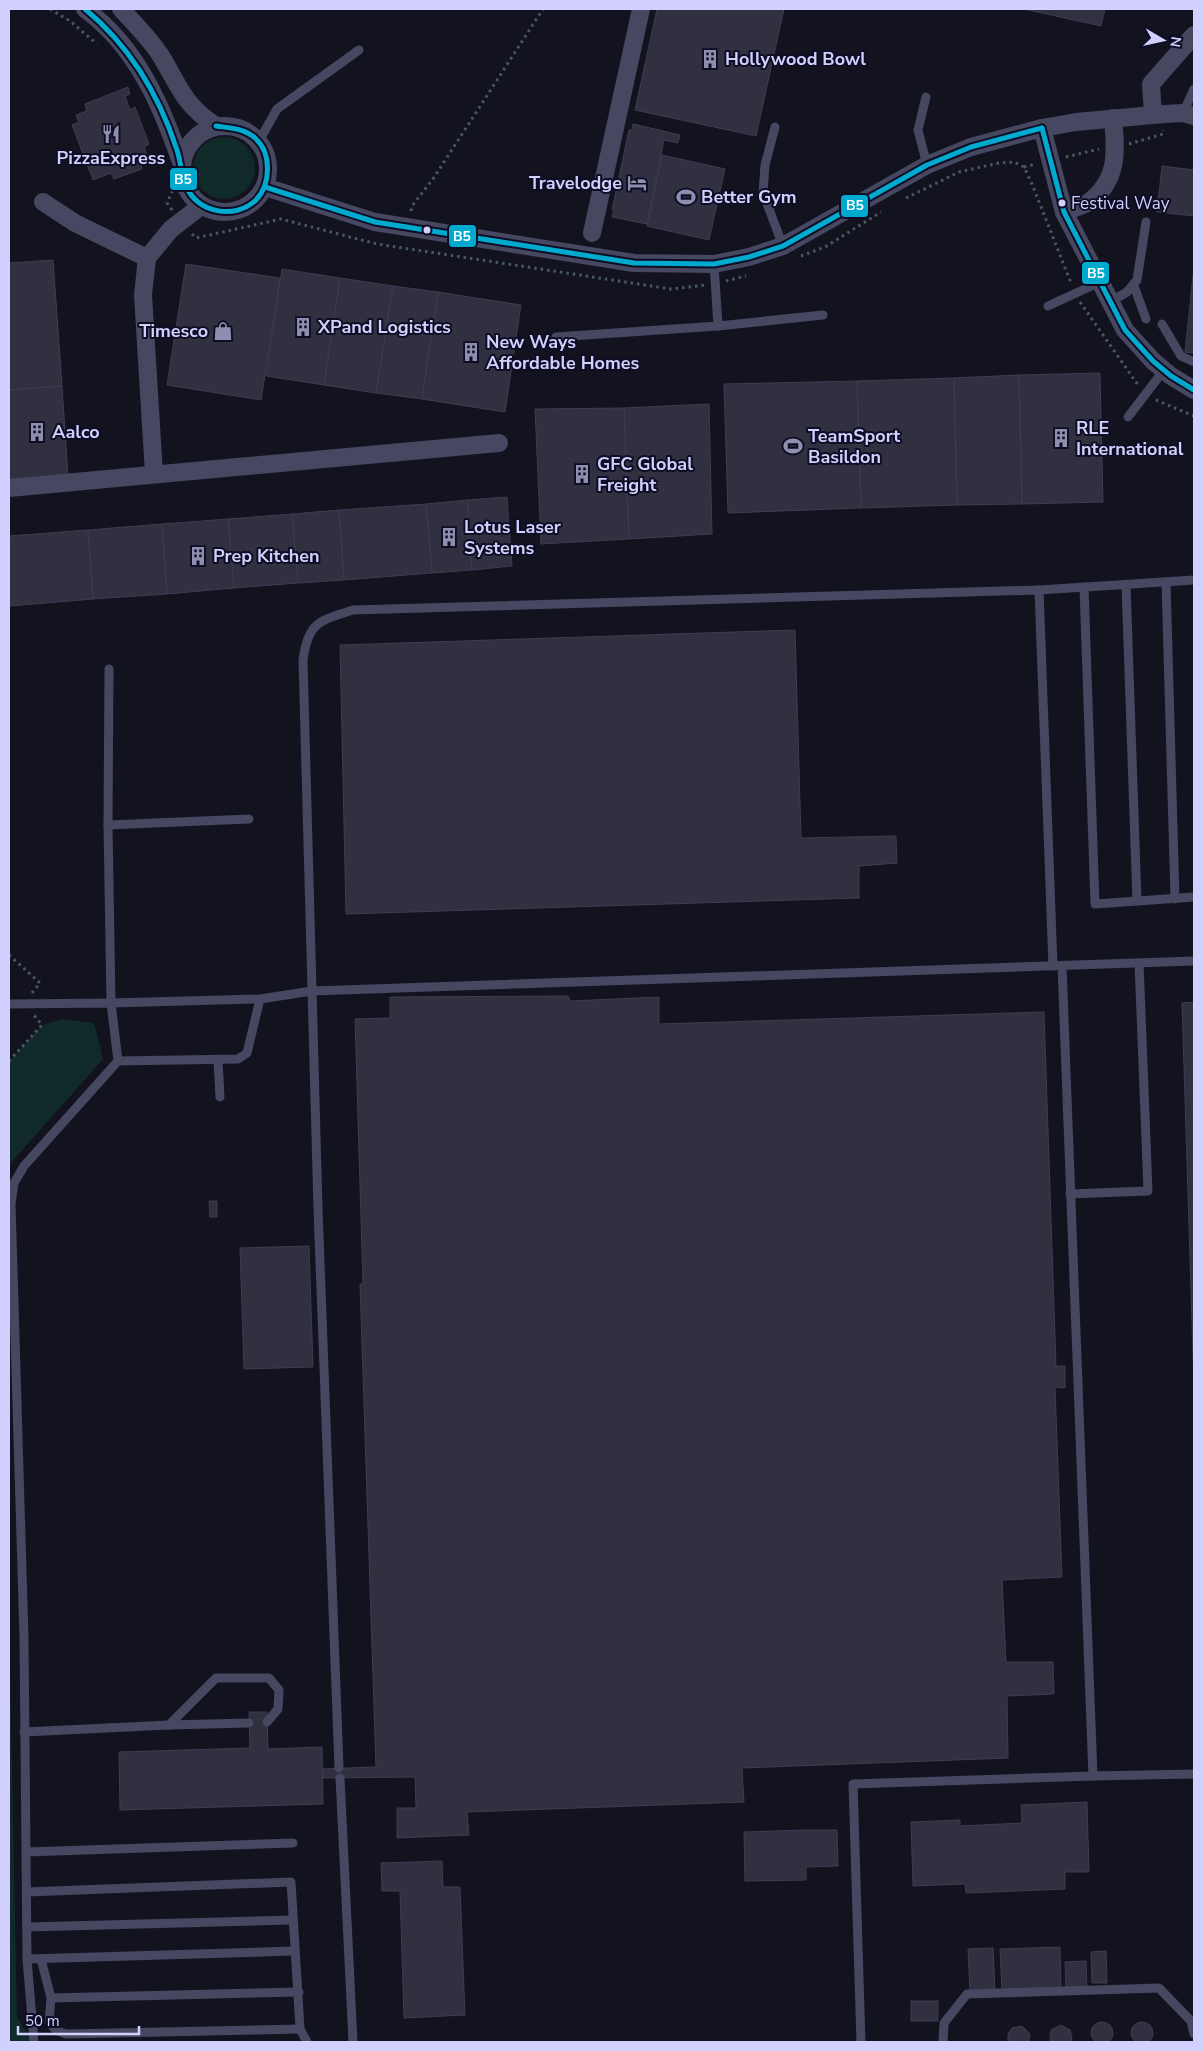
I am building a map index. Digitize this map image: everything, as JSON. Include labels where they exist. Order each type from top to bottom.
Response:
[{"type":"street","points":[[84,9],[113,33],[140,68],[159,104],[176,165],[182,180],[189,195],[201,206],[215,212],[231,212],[245,208],[257,199],[265,187],[269,167],[266,153],[259,141],[245,129],[230,125],[216,126],[197,134],[176,165]]},
{"type":"street","points":[[121,9],[154,46],[187,102],[216,126]]},
{"type":"street","points":[[592,234],[641,9]]},
{"type":"street","points":[[1154,115],[1151,84],[1194,35]]},
{"type":"street","points":[[265,187],[375,222],[407,228],[634,263],[714,264],[749,257],[782,246],[927,165],[971,147],[1042,128],[1113,118],[1189,115]]},
{"type":"street","points":[[1064,212],[1088,202],[1100,190],[1111,174],[1116,154],[1113,118]]},
{"type":"street","points":[[1042,128],[1064,212],[1125,330],[1153,362],[1194,390]]},
{"type":"street","points":[[43,202],[75,223],[147,258]]},
{"type":"street","points":[[154,474],[143,295],[147,258],[171,229],[201,206]]},
{"type":"street","points":[[9,488],[499,443]]},
{"type":"lane","points":[[259,141],[277,108],[359,50]]},
{"type":"lane","points":[[1189,115],[1194,89]]},
{"type":"lane","points":[[926,97],[918,130],[927,165]]},
{"type":"lane","points":[[775,127],[765,165],[763,193],[782,246]]},
{"type":"lane","points":[[1110,302],[1134,286],[1137,280],[1146,222]]},
{"type":"lane","points":[[714,264],[718,326]]},
{"type":"lane","points":[[1048,306],[1100,282]]},
{"type":"lane","points":[[1134,286],[1146,319]]},
{"type":"lane","points":[[556,337],[718,326],[823,315]]},
{"type":"lane","points":[[1162,324],[1181,356],[1194,362]]},
{"type":"lane","points":[[1128,417],[1164,370]]},
{"type":"lane","points":[[352,2042],[339,1773],[318,1209],[303,660],[310,632],[325,619],[353,610],[1039,590],[1194,580]]},
{"type":"lane","points":[[1166,582],[1175,899]]},
{"type":"lane","points":[[1126,585],[1137,901]]},
{"type":"lane","points":[[1084,587],[1095,904],[1194,897]]},
{"type":"lane","points":[[1039,590],[1070,1194],[1093,1776]]},
{"type":"lane","points":[[109,669],[108,825],[111,1003],[118,1061]]},
{"type":"lane","points":[[108,825],[248,819]]},
{"type":"lane","points":[[9,1004],[260,999],[312,991],[1194,961]]},
{"type":"lane","points":[[1070,1194],[1148,1190],[1139,963]]},
{"type":"lane","points":[[34,2042],[27,1959],[24,1637],[11,1204],[14,1182],[24,1166],[118,1061],[238,1059],[247,1053],[260,999]]},
{"type":"lane","points":[[218,1060],[220,1097]]},
{"type":"lane","points":[[169,1726],[216,1678],[269,1678],[279,1690],[278,1709],[267,1722]]},
{"type":"lane","points":[[24,1732],[249,1723]]},
{"type":"lane","points":[[861,2042],[854,1784],[1194,1774]]},
{"type":"lane","points":[[26,1852],[293,1843]]},
{"type":"lane","points":[[27,1892],[290,1882],[294,1951],[299,1992],[300,2029],[307,2042]]},
{"type":"lane","points":[[27,1927],[292,1920]]},
{"type":"lane","points":[[27,1959],[294,1951]]},
{"type":"lane","points":[[42,1959],[51,1998],[49,2023],[55,2031],[66,2034],[300,2029]]},
{"type":"lane","points":[[943,2042],[944,2023],[966,1994],[1158,1988],[1192,2020],[1194,2034]]},
{"type":"lane","points":[[51,1998],[299,1992]]},
{"type":"path","points":[[50,9],[70,21],[100,46]]},
{"type":"path","points":[[407,228],[412,206],[433,178],[543,9]]},
{"type":"path","points":[[903,199],[959,172],[999,163],[1014,162],[1024,167],[1075,294],[1095,325],[1145,395],[1194,416]]},
{"type":"path","points":[[176,165],[175,185],[167,203],[196,238],[281,219],[377,244],[671,289],[715,284],[755,274]]},
{"type":"path","points":[[798,258],[825,247],[887,208]]},
{"type":"green space","points":[[218,137],[230,137],[246,146],[253,156],[255,168],[253,180],[246,190],[230,199],[218,199],[207,194],[198,185],[193,174],[193,162],[198,151],[207,142]]},
{"type":"green space","points":[[62,1019],[94,1023],[103,1059],[9,1165],[9,1062],[42,1025]]},
{"type":"green space","points":[[9,1618],[17,2017],[33,2042],[9,2042]]},
{"type":"building","name":"Hollywood Bowl","points":[[657,9],[784,9],[756,136],[635,110]]},
{"type":"building","points":[[1024,9],[1105,9],[1101,26]]},
{"type":"building","name":"PizzaExpress","points":[[128,87],[130,94],[125,96],[130,110],[135,107],[149,144],[144,147],[150,163],[141,166],[142,169],[114,179],[111,173],[93,180],[72,125],[79,122],[76,115],[87,111],[85,104]]},
{"type":"building","name":"Travelodge","points":[[633,124],[680,135],[678,143],[664,140],[647,224],[612,217],[629,130],[632,130]]},
{"type":"building","name":"Better Gym","points":[[662,155],[725,169],[709,240],[647,226]]},
{"type":"building","points":[[1162,166],[1194,170],[1194,216],[1157,212]]},
{"type":"building","points":[[53,260],[62,386],[9,390],[9,263]]},
{"type":"building","name":"Timesco","points":[[186,264],[280,278],[261,400],[167,385]]},
{"type":"building","points":[[1194,267],[1194,353],[1185,352]]},
{"type":"building","name":"XPand Logistics","points":[[282,269],[340,278],[324,385],[266,376]]},
{"type":"building","points":[[340,278],[393,286],[376,393],[324,385]]},
{"type":"building","points":[[393,286],[438,292],[422,399],[376,393]]},
{"type":"building","name":"New Ways Affordable Homes","points":[[438,292],[521,305],[505,412],[422,399]]},
{"type":"building","name":"RLE International","points":[[1100,373],[1103,502],[1022,504],[1019,375]]},
{"type":"building","points":[[1019,375],[1022,504],[957,505],[954,378]]},
{"type":"building","points":[[954,378],[957,505],[861,508],[857,381]]},
{"type":"building","name":"TeamSport Basildon","points":[[857,381],[861,508],[728,513],[724,384]]},
{"type":"building","name":"Aalco","points":[[62,386],[68,475],[9,480],[9,390]]},
{"type":"building","points":[[709,404],[712,534],[629,539],[624,408]]},
{"type":"building","name":"GFC Global Freight","points":[[624,408],[629,539],[541,544],[535,409]]},
{"type":"building","points":[[507,497],[512,566],[472,570],[467,500]]},
{"type":"building","name":"Lotus Laser Systems","points":[[467,500],[472,570],[432,573],[426,504]]},
{"type":"building","points":[[426,504],[432,573],[344,580],[339,510]]},
{"type":"building","points":[[339,510],[344,580],[298,583],[292,514]]},
{"type":"building","points":[[292,514],[298,583],[234,588],[228,519]]},
{"type":"building","name":"Prep Kitchen","points":[[228,519],[234,588],[167,594],[162,524]]},
{"type":"building","points":[[162,524],[167,594],[93,599],[88,530]]},
{"type":"building","points":[[88,530],[93,599],[9,606],[9,536]]},
{"type":"building","points":[[795,630],[801,838],[896,836],[897,863],[859,866],[859,898],[346,914],[340,645]]},
{"type":"building","points":[[568,996],[570,1001],[659,997],[659,1024],[1044,1012],[1056,1366],[1065,1366],[1065,1388],[1055,1387],[1062,1577],[1002,1580],[1006,1662],[1053,1662],[1054,1694],[1007,1696],[1008,1758],[742,1768],[744,1802],[467,1812],[469,1835],[397,1838],[397,1808],[416,1808],[415,1777],[323,1778],[322,1769],[376,1767],[360,1284],[363,1284],[355,1019],[390,1018],[390,997]]},
{"type":"building","points":[[1194,1002],[1194,1386],[1182,1003]]},
{"type":"building","points":[[209,1201],[217,1201],[217,1217],[210,1217]]},
{"type":"building","points":[[309,1246],[313,1367],[244,1369],[240,1248]]},
{"type":"building","points":[[249,1712],[267,1712],[268,1749],[322,1747],[323,1804],[120,1810],[119,1752],[250,1748]]},
{"type":"building","points":[[1087,1802],[1089,1872],[1065,1872],[1065,1889],[966,1893],[965,1884],[913,1886],[911,1822],[960,1820],[960,1826],[1022,1823],[1021,1805]]},
{"type":"building","points":[[837,1830],[838,1866],[806,1867],[806,1880],[745,1881],[744,1832]]},
{"type":"building","points":[[442,1861],[443,1887],[460,1887],[465,2015],[404,2018],[400,1891],[382,1891],[381,1863]]},
{"type":"building","points":[[1060,1947],[1061,1989],[1002,1991],[1000,1949]]},
{"type":"building","points":[[993,1948],[995,1991],[970,1993],[968,1949]]},
{"type":"building","points":[[1106,1951],[1107,1983],[1092,1983],[1091,1952]]},
{"type":"building","points":[[1086,1961],[1087,1988],[1066,1988],[1065,1962]]},
{"type":"building","points":[[911,2001],[938,2001],[938,2021],[911,2021]]},
{"type":"building","points":[[1102,2022],[1110,2025],[1113,2033],[1110,2041],[1102,2044],[1094,2041],[1091,2033],[1094,2025]]},
{"type":"building","points":[[1142,2022],[1150,2025],[1153,2033],[1150,2041],[1142,2044],[1134,2041],[1131,2033],[1134,2025]]},
{"type":"building","points":[[1061,2025],[1070,2030],[1071,2042],[1050,2041],[1051,2030]]},
{"type":"building","points":[[1022,2026],[1030,2034],[1029,2042],[1008,2042],[1008,2034],[1012,2028]]},
{"type":"transit line","name":"B5","points":[[85,9],[116,39],[129,55],[152,91],[170,130],[184,182],[191,195],[207,208],[217,211],[238,210],[256,200],[261,193],[267,177],[267,160],[261,144],[251,135],[237,129],[216,126]]},
{"type":"transit line","name":"B5","points":[[1042,128],[1064,212],[1125,330],[1153,361],[1171,376],[1194,390]]},
{"type":"transit line","name":"B5","points":[[265,187],[375,222],[634,263],[714,264],[749,257],[783,246],[927,165],[971,147],[1042,128]]},
{"type":"place","name":"Hollywood Bowl","points":[[710,59]]},
{"type":"place","name":"PizzaExpress","points":[[111,134]]},
{"type":"place","name":"Travelodge","points":[[637,183]]},
{"type":"place","name":"Better Gym","points":[[686,197]]},
{"type":"place","name":"Festival Way","points":[[1062,203]]},
{"type":"place","name":"XPand Logistics","points":[[303,327]]},
{"type":"place","name":"Timesco","points":[[223,331]]},
{"type":"place","name":"New Ways Affordable Homes","points":[[471,352]]},
{"type":"place","name":"Aalco","points":[[37,432]]},
{"type":"place","name":"RLE International","points":[[1061,438]]},
{"type":"place","name":"TeamSport Basildon","points":[[793,446]]},
{"type":"place","name":"GFC Global Freight","points":[[582,474]]},
{"type":"place","name":"Lotus Laser Systems","points":[[449,537]]},
{"type":"place","name":"Prep Kitchen","points":[[198,556]]}]
